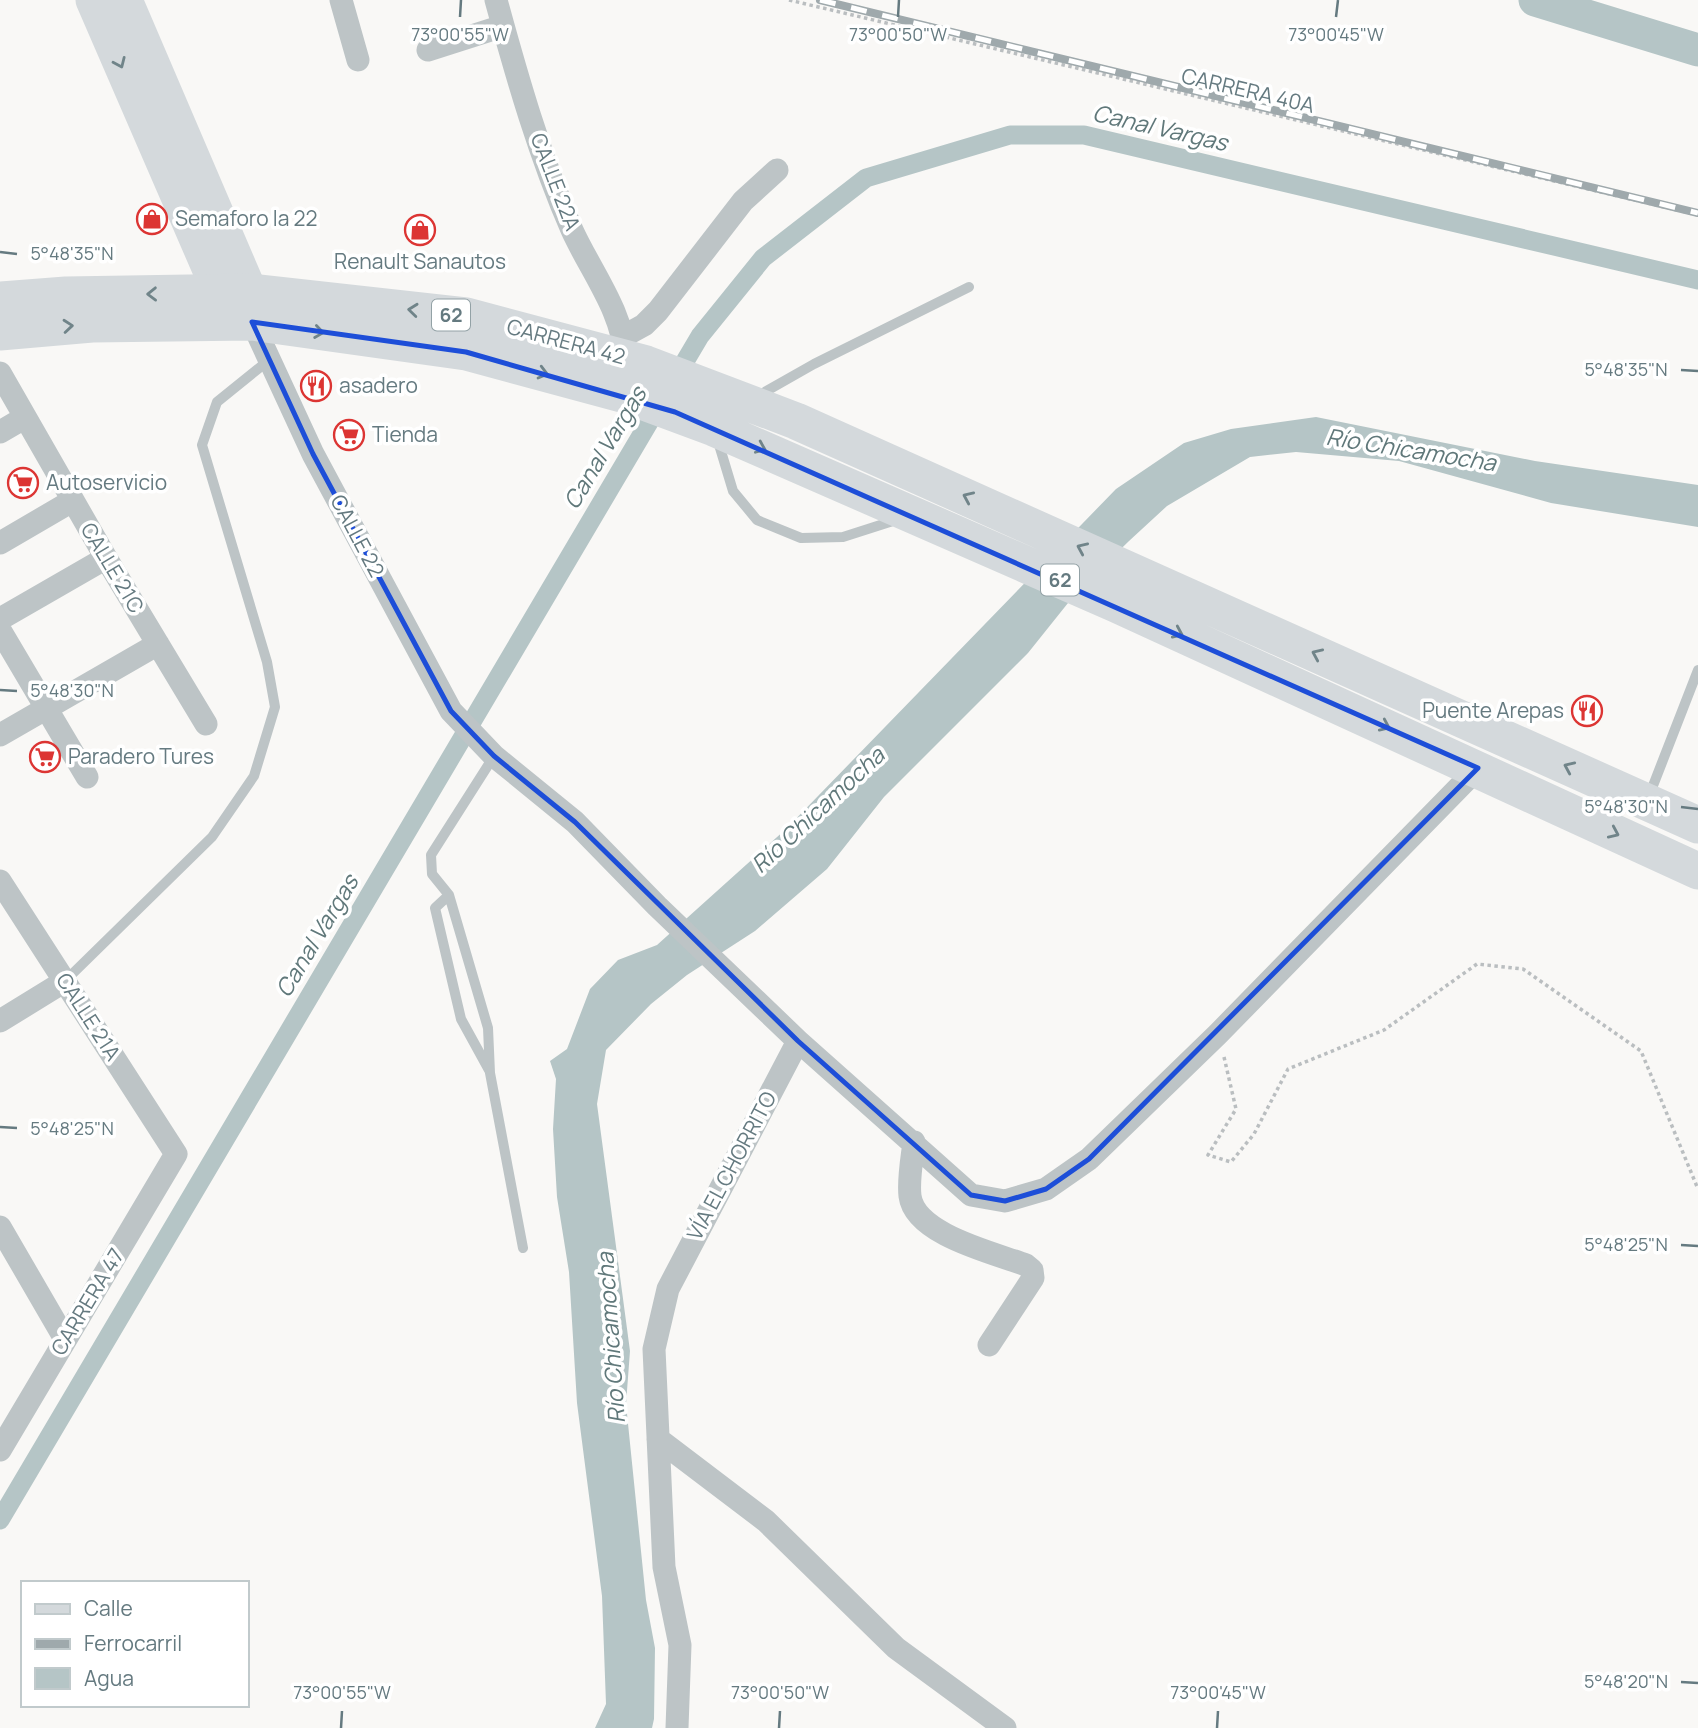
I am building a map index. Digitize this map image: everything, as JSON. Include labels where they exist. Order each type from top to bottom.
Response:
[{"type":"highway","name":"CARRERA 42","points":[[0,300],[66,295],[241,302],[466,316],[632,352],[1031,525],[1647,802]]},
{"type":"highway","name":"CARRERA 42","points":[[0,332],[92,324],[241,302],[466,352],[625,395],[714,428],[1116,604],[1478,768]]},
{"type":"highway","name":"62","points":[[1478,768],[1539,799],[1698,871]]},
{"type":"highway","name":"62","points":[[1647,802],[1698,825]]},
{"type":"main road","points":[[93,0],[241,302]]},
{"type":"main road","points":[[125,0],[241,302]]},
{"type":"street","points":[[341,0],[358,60]]},
{"type":"street","name":"CALLE 22A","points":[[496,0],[535,129],[572,229],[632,352]]},
{"type":"street","points":[[428,50],[503,26]]},
{"type":"street","points":[[632,352],[644,325],[743,201],[778,170]]},
{"type":"street","name":"CALLE 22","points":[[241,302],[313,454],[451,711],[486,748]]},
{"type":"street","name":"CALLE 21C","points":[[0,373],[72,501],[206,724]]},
{"type":"street","points":[[0,432],[24,418]]},
{"type":"street","points":[[0,543],[72,501]]},
{"type":"street","points":[[0,620],[106,558]]},
{"type":"street","points":[[0,630],[87,777]]},
{"type":"street","points":[[0,735],[158,644]]},
{"type":"street","points":[[486,748],[575,822],[657,906],[798,1041],[971,1195],[1005,1201],[1046,1189],[1089,1159],[1219,1034],[1478,768]]},
{"type":"street","name":"CALLE 21A","points":[[0,881],[176,1154]]},
{"type":"street","points":[[0,1021],[65,981]]},
{"type":"street","name":"VÍA EL CHORRITO","points":[[677,1728],[680,1645],[664,1567],[654,1349],[668,1289],[798,1041]]},
{"type":"street","points":[[914,1142],[910,1197],[919,1218],[950,1237],[1026,1265],[1032,1270],[1033,1278],[989,1345]]},
{"type":"street","name":"CARRERA 47","points":[[0,1450],[176,1154]]},
{"type":"street","points":[[0,1227],[8,1262],[65,1339]]},
{"type":"street","points":[[658,1439],[766,1521],[896,1648],[1005,1728]]},
{"type":"lane","points":[[747,402],[814,364],[969,287]]},
{"type":"lane","points":[[65,981],[212,837],[254,776],[275,707],[267,662],[202,444],[217,402],[269,359]]},
{"type":"lane","points":[[714,428],[733,491],[757,520],[801,538],[822,538],[843,537],[911,515]]},
{"type":"lane","points":[[1647,802],[1698,670]]},
{"type":"lane","points":[[486,748],[430,855],[432,874],[449,895],[488,1028],[490,1073],[523,1248]]},
{"type":"lane","points":[[449,895],[435,908],[461,1019],[490,1073]]},
{"type":"path","name":"CARRERA 40A","points":[[789,0],[1698,215]]},
{"type":"path","points":[[1219,1034],[1236,1109],[1208,1154],[1231,1162],[1254,1135],[1288,1069],[1384,1030],[1477,964],[1523,969],[1641,1051],[1698,1189]]},
{"type":"highlighted area","points":[[252,322],[466,352],[675,412],[1478,768],[1089,1159],[1046,1189],[1005,1201],[971,1195],[798,1041],[575,822],[494,756],[451,711],[313,454]]},
{"type":"water","name":"Río Chicamocha","points":[[1316,417],[1535,461],[1698,485],[1698,527],[1551,503],[1399,461],[1296,452],[1250,457],[1167,506],[1076,593],[1028,653],[884,797],[827,869],[755,931],[687,975],[651,1004],[606,1050],[597,1104],[630,1351],[626,1404],[646,1600],[655,1648],[654,1719],[652,1728],[595,1728],[606,1704],[602,1596],[577,1403],[569,1272],[557,1197],[553,1129],[556,1079],[550,1061],[567,1049],[590,989],[618,960],[657,945],[786,829],[1116,489],[1184,443],[1231,429]]},
{"type":"waterway","points":[[1535,0],[1698,50]]},
{"type":"waterway","name":"Canal Vargas","points":[[0,1520],[700,336],[763,258],[866,178],[1010,135],[1084,135],[1698,280]]},
{"type":"railway","points":[[820,0],[1698,213]]},
{"type":"place","name":"Semaforo la 22","points":[[152,219]]},
{"type":"place","name":"Renault Sanautos","points":[[420,230]]},
{"type":"place","name":"asadero","points":[[316,386]]},
{"type":"place","name":"Tienda","points":[[349,435]]},
{"type":"place","name":"Autoservicio","points":[[23,483]]},
{"type":"place","name":"Puente Arepas","points":[[1587,711]]},
{"type":"place","name":"Paradero Tures","points":[[45,757]]}]
